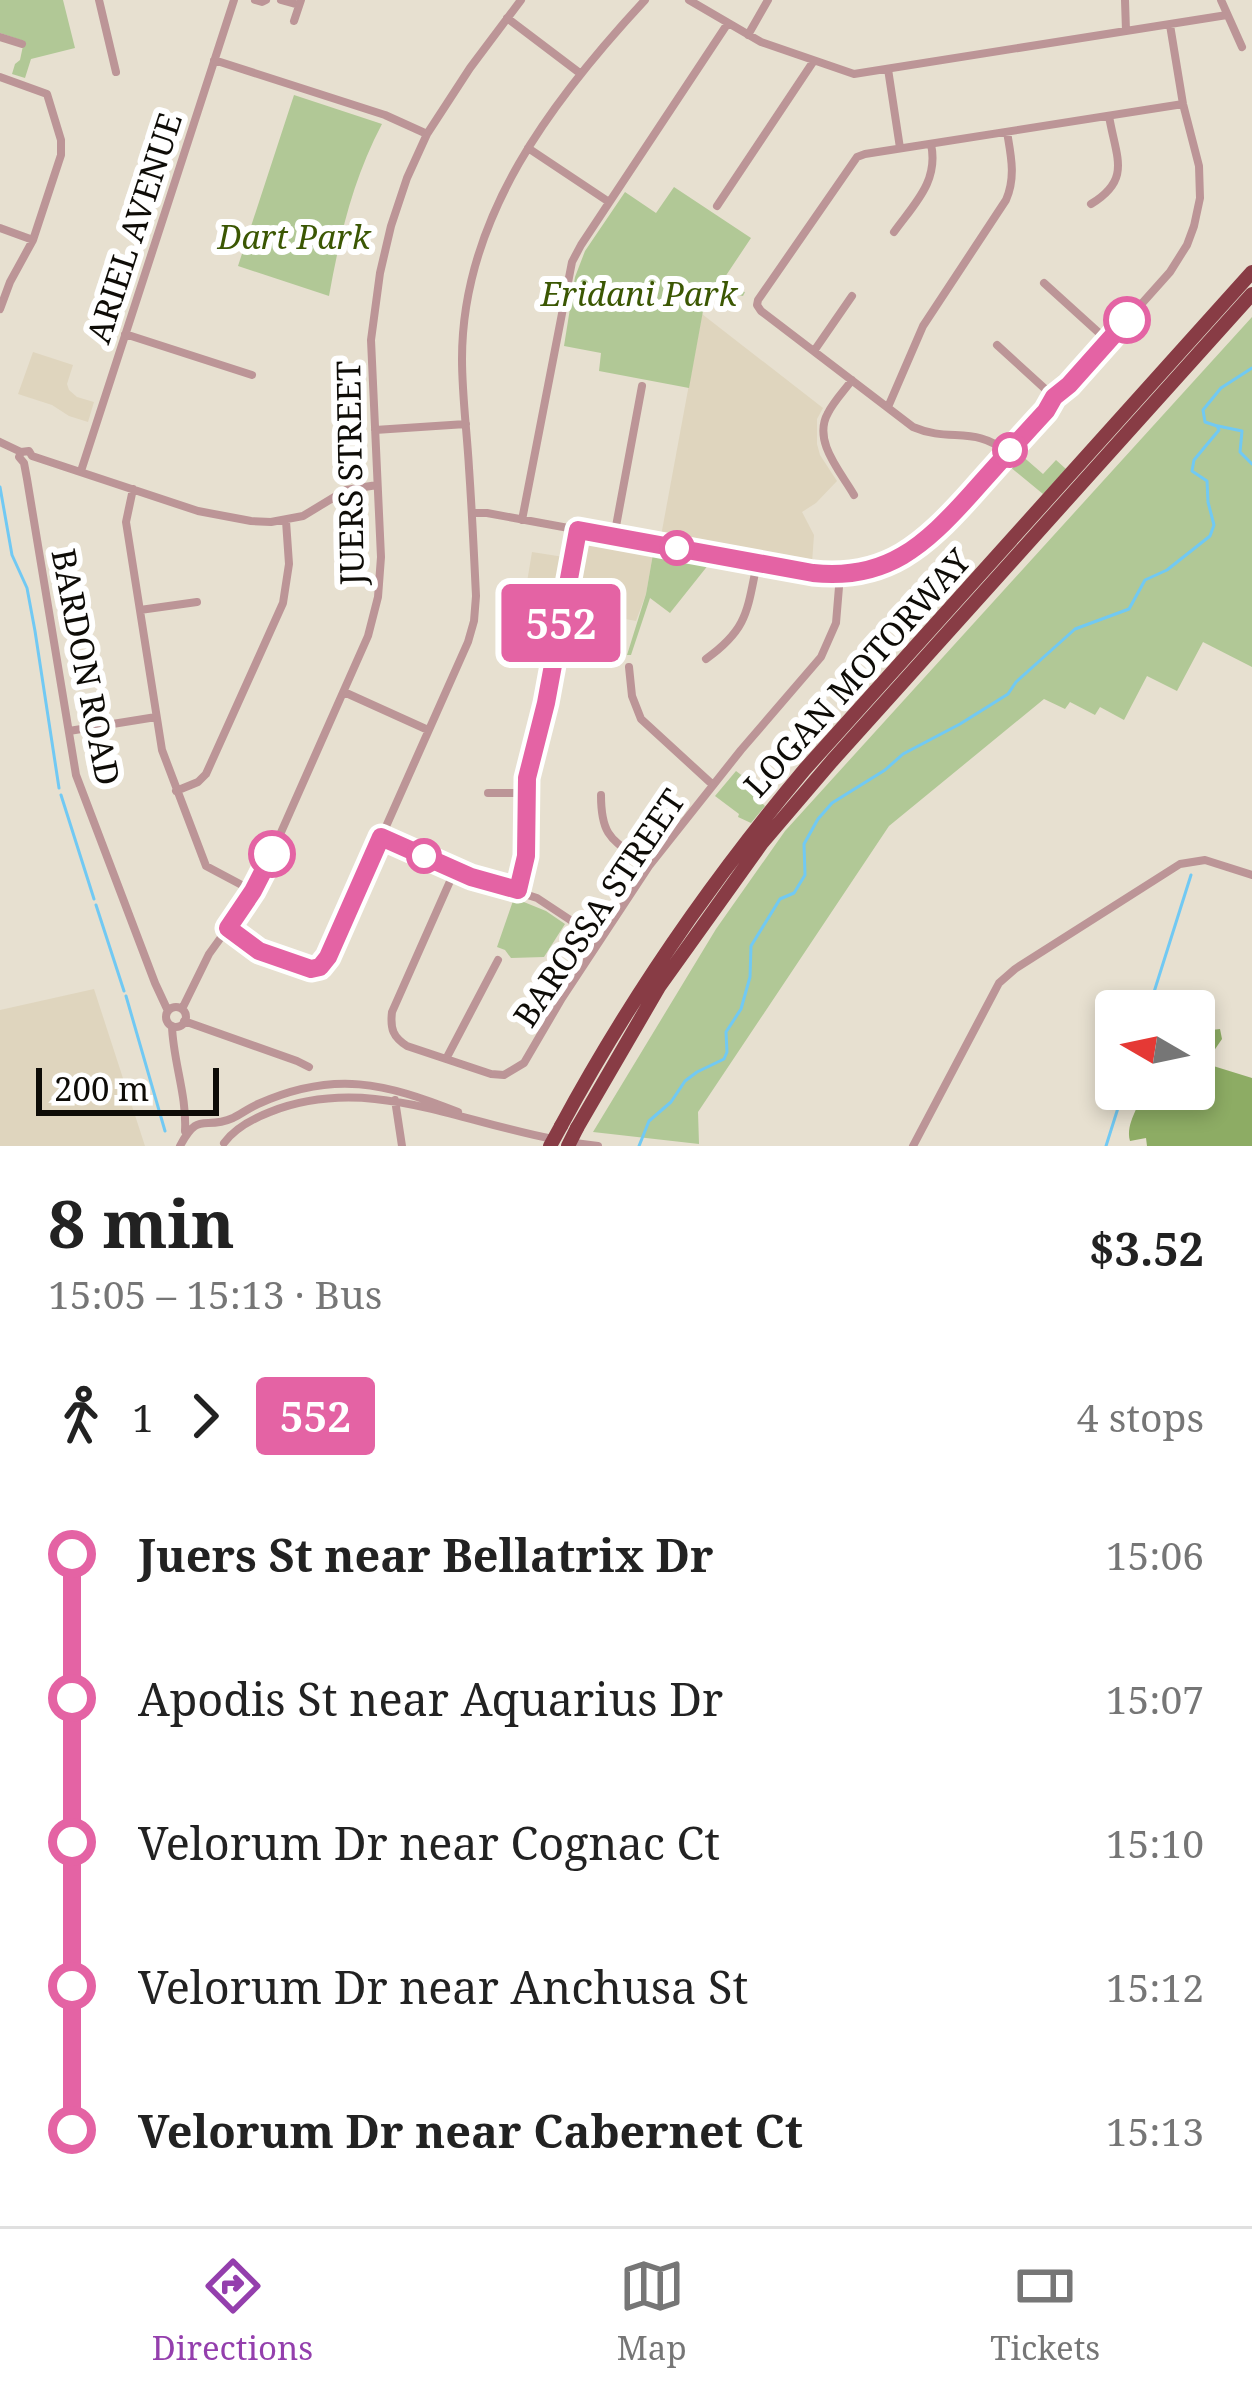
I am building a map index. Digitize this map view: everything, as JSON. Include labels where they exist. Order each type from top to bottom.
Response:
[{"type":"highway","name":"LOGAN MOTORWAY","points":[[570,1138],[637,994],[747,838],[1252,272]]},
{"type":"highway","name":"LOGAN MOTORWAY","points":[[550,1146],[570,1138],[659,987],[772,832],[1252,294]]},
{"type":"street","points":[[99,0],[116,72]]},
{"type":"street","name":"ARIEL AVENUE","points":[[81,471],[234,0]]},
{"type":"street","points":[[255,0],[266,0]]},
{"type":"street","points":[[280,0],[300,3],[294,21]]},
{"type":"street","name":"JUERS STREET","points":[[182,1009],[209,954],[253,891],[368,636],[381,557],[371,340],[380,273],[399,201],[428,134],[521,0]]},
{"type":"street","points":[[228,928],[259,951],[306,968],[320,967],[328,957],[474,621],[462,357],[483,237],[528,148],[603,45],[645,0]]},
{"type":"street","points":[[688,0],[748,35],[848,73],[1227,15]]},
{"type":"street","points":[[748,35],[768,0]]},
{"type":"street","points":[[1125,0],[1126,31]]},
{"type":"street","points":[[1221,0],[1242,47]]},
{"type":"street","points":[[507,18],[581,74]]},
{"type":"street","points":[[522,520],[572,262],[728,23]]},
{"type":"street","points":[[472,513],[840,575],[886,564],[922,544],[1170,272],[1187,245],[1199,206],[1200,177],[1170,25]]},
{"type":"street","points":[[0,37],[22,44]]},
{"type":"street","points":[[214,60],[428,134]]},
{"type":"street","points":[[718,206],[814,62]]},
{"type":"street","points":[[888,69],[900,148]]},
{"type":"street","points":[[0,77],[47,94],[61,140],[61,155],[33,240],[1,303]]},
{"type":"street","points":[[1008,453],[988,438],[926,433],[913,427],[761,311],[758,300],[851,163],[865,154],[1183,104]]},
{"type":"street","points":[[1090,204],[1116,183],[1109,116]]},
{"type":"street","points":[[888,407],[923,326],[1011,190],[1013,169],[1006,132]]},
{"type":"street","points":[[894,232],[931,180],[931,143]]},
{"type":"street","points":[[528,148],[609,202]]},
{"type":"street","points":[[0,228],[33,240]]},
{"type":"street","points":[[1044,283],[1108,341]]},
{"type":"street","points":[[814,351],[852,296]]},
{"type":"street","points":[[125,334],[252,375]]},
{"type":"street","points":[[997,345],[1054,397]]},
{"type":"street","points":[[852,380],[827,413],[823,433],[854,495]]},
{"type":"street","points":[[614,537],[642,386]]},
{"type":"street","points":[[375,430],[466,424]]},
{"type":"street","points":[[0,442],[21,452],[27,450],[28,459],[250,521],[286,520],[350,489],[377,485]]},
{"type":"street","name":"BARDON ROAD","points":[[28,459],[76,775],[168,1011]]},
{"type":"street","points":[[133,489],[125,522],[162,751],[206,866],[253,891]]},
{"type":"street","points":[[176,791],[206,774],[283,603],[289,564],[286,520]]},
{"type":"street","points":[[518,890],[526,856],[525,793],[578,530]]},
{"type":"street","points":[[706,659],[728,643],[741,625],[757,563]]},
{"type":"street","name":"BAROSSA STREET","points":[[455,870],[391,1023],[398,1040],[504,1075],[524,1063],[599,939],[650,866],[821,656],[836,623],[840,575]]},
{"type":"street","points":[[140,610],[196,602]]},
{"type":"street","points":[[629,667],[641,719],[712,785]]},
{"type":"street","points":[[344,692],[428,730]]},
{"type":"street","points":[[69,731],[156,717]]},
{"type":"street","points":[[488,794],[525,793]]},
{"type":"street","points":[[601,794],[603,825],[611,837],[650,866]]},
{"type":"street","points":[[381,837],[479,880],[543,901],[599,939]]},
{"type":"street","points":[[913,1146],[999,983],[1015,968],[1180,864],[1205,860],[1252,875]]},
{"type":"street","points":[[446,1059],[498,960]]},
{"type":"street","points":[[172,1026],[184,1022],[182,1009],[168,1011],[166,1019],[172,1026],[185,1101],[184,1142]]},
{"type":"street","points":[[184,1022],[309,1067]]},
{"type":"street","points":[[184,1142],[193,1125],[233,1118],[290,1093],[333,1084],[399,1090],[494,1126]]},
{"type":"street","points":[[224,1145],[238,1129],[260,1116],[291,1103],[332,1096],[395,1100],[593,1146]]},
{"type":"street","points":[[395,1100],[402,1146]]},
{"type":"street","points":[[185,1101],[221,1132],[224,1145]]},
{"type":"shaded area","points":[[702,314],[823,408],[817,419],[817,444],[837,481],[802,512],[814,535],[812,563],[661,536]]},
{"type":"shaded area","points":[[33,352],[73,365],[69,390],[94,402],[88,422],[18,394]]},
{"type":"shaded area","points":[[590,542],[653,554],[636,621],[572,609],[584,546]]},
{"type":"shaded area","points":[[532,552],[564,557],[555,606],[524,600]]},
{"type":"shaded area","points":[[94,989],[145,1146],[0,1146],[0,1010]]},
{"type":"green space","points":[[0,0],[63,0],[75,48],[31,59],[25,78],[12,74],[24,41],[0,33]]},
{"type":"green space","name":"Dart Park","points":[[294,95],[382,124],[349,208],[329,296],[238,266]]},
{"type":"green space","name":"Eridani Park","points":[[674,187],[751,238],[719,286],[745,292],[743,296],[716,291],[703,311],[689,388],[599,371],[601,353],[564,346],[575,277],[585,251],[625,192],[656,213]]},
{"type":"green space","points":[[1252,317],[1252,667],[1203,642],[1177,691],[1147,676],[1124,720],[1100,707],[1095,715],[1070,702],[1065,709],[1044,699],[889,826],[698,1112],[699,1144],[593,1132],[716,929],[785,831]]},
{"type":"green space","points":[[1020,454],[1043,474],[1056,460],[1066,469],[1043,494],[1009,466]]},
{"type":"green space","points":[[653,554],[709,564],[670,613],[650,598],[631,655],[627,655],[646,594]]},
{"type":"green space","points":[[736,771],[760,789],[755,796],[765,806],[751,823],[715,796]]},
{"type":"green space","points":[[514,898],[565,924],[544,957],[511,958],[497,947]]},
{"type":"green space","points":[[1220,1029],[1222,1039],[1215,1049],[1215,1030]]},
{"type":"green space","points":[[1215,1067],[1252,1078],[1252,1146],[1147,1146],[1146,1138],[1130,1141],[1136,1110],[1215,1110]]},
{"type":"waterway","points":[[639,1146],[649,1121],[671,1102],[685,1081],[724,1059],[726,1032],[741,1009],[750,977],[751,946],[780,899],[794,893],[805,875],[804,844],[832,803],[903,754],[1008,694],[1075,629],[1129,609],[1145,580],[1167,570],[1210,536],[1214,525],[1207,481],[1192,471],[1194,460],[1219,430],[1205,422],[1203,410],[1221,388],[1252,368]]},
{"type":"waterway","points":[[1218,426],[1242,431],[1240,452],[1252,464]]},
{"type":"waterway","points":[[0,487],[12,555],[27,588],[59,788]]},
{"type":"waterway","points":[[61,795],[94,899]]},
{"type":"waterway","points":[[1155,990],[1191,875]]},
{"type":"waterway","points":[[96,905],[124,991]]},
{"type":"waterway","points":[[126,996],[165,1131]]},
{"type":"waterway","points":[[1106,1146],[1117,1110]]},
{"type":"bus line","name":"552","points":[[272,854],[228,928],[259,951],[311,969],[328,957],[381,837],[471,877],[518,890],[526,856],[527,778],[578,530],[813,573],[840,575],[886,564],[905,556],[944,524],[1127,320]]}]
